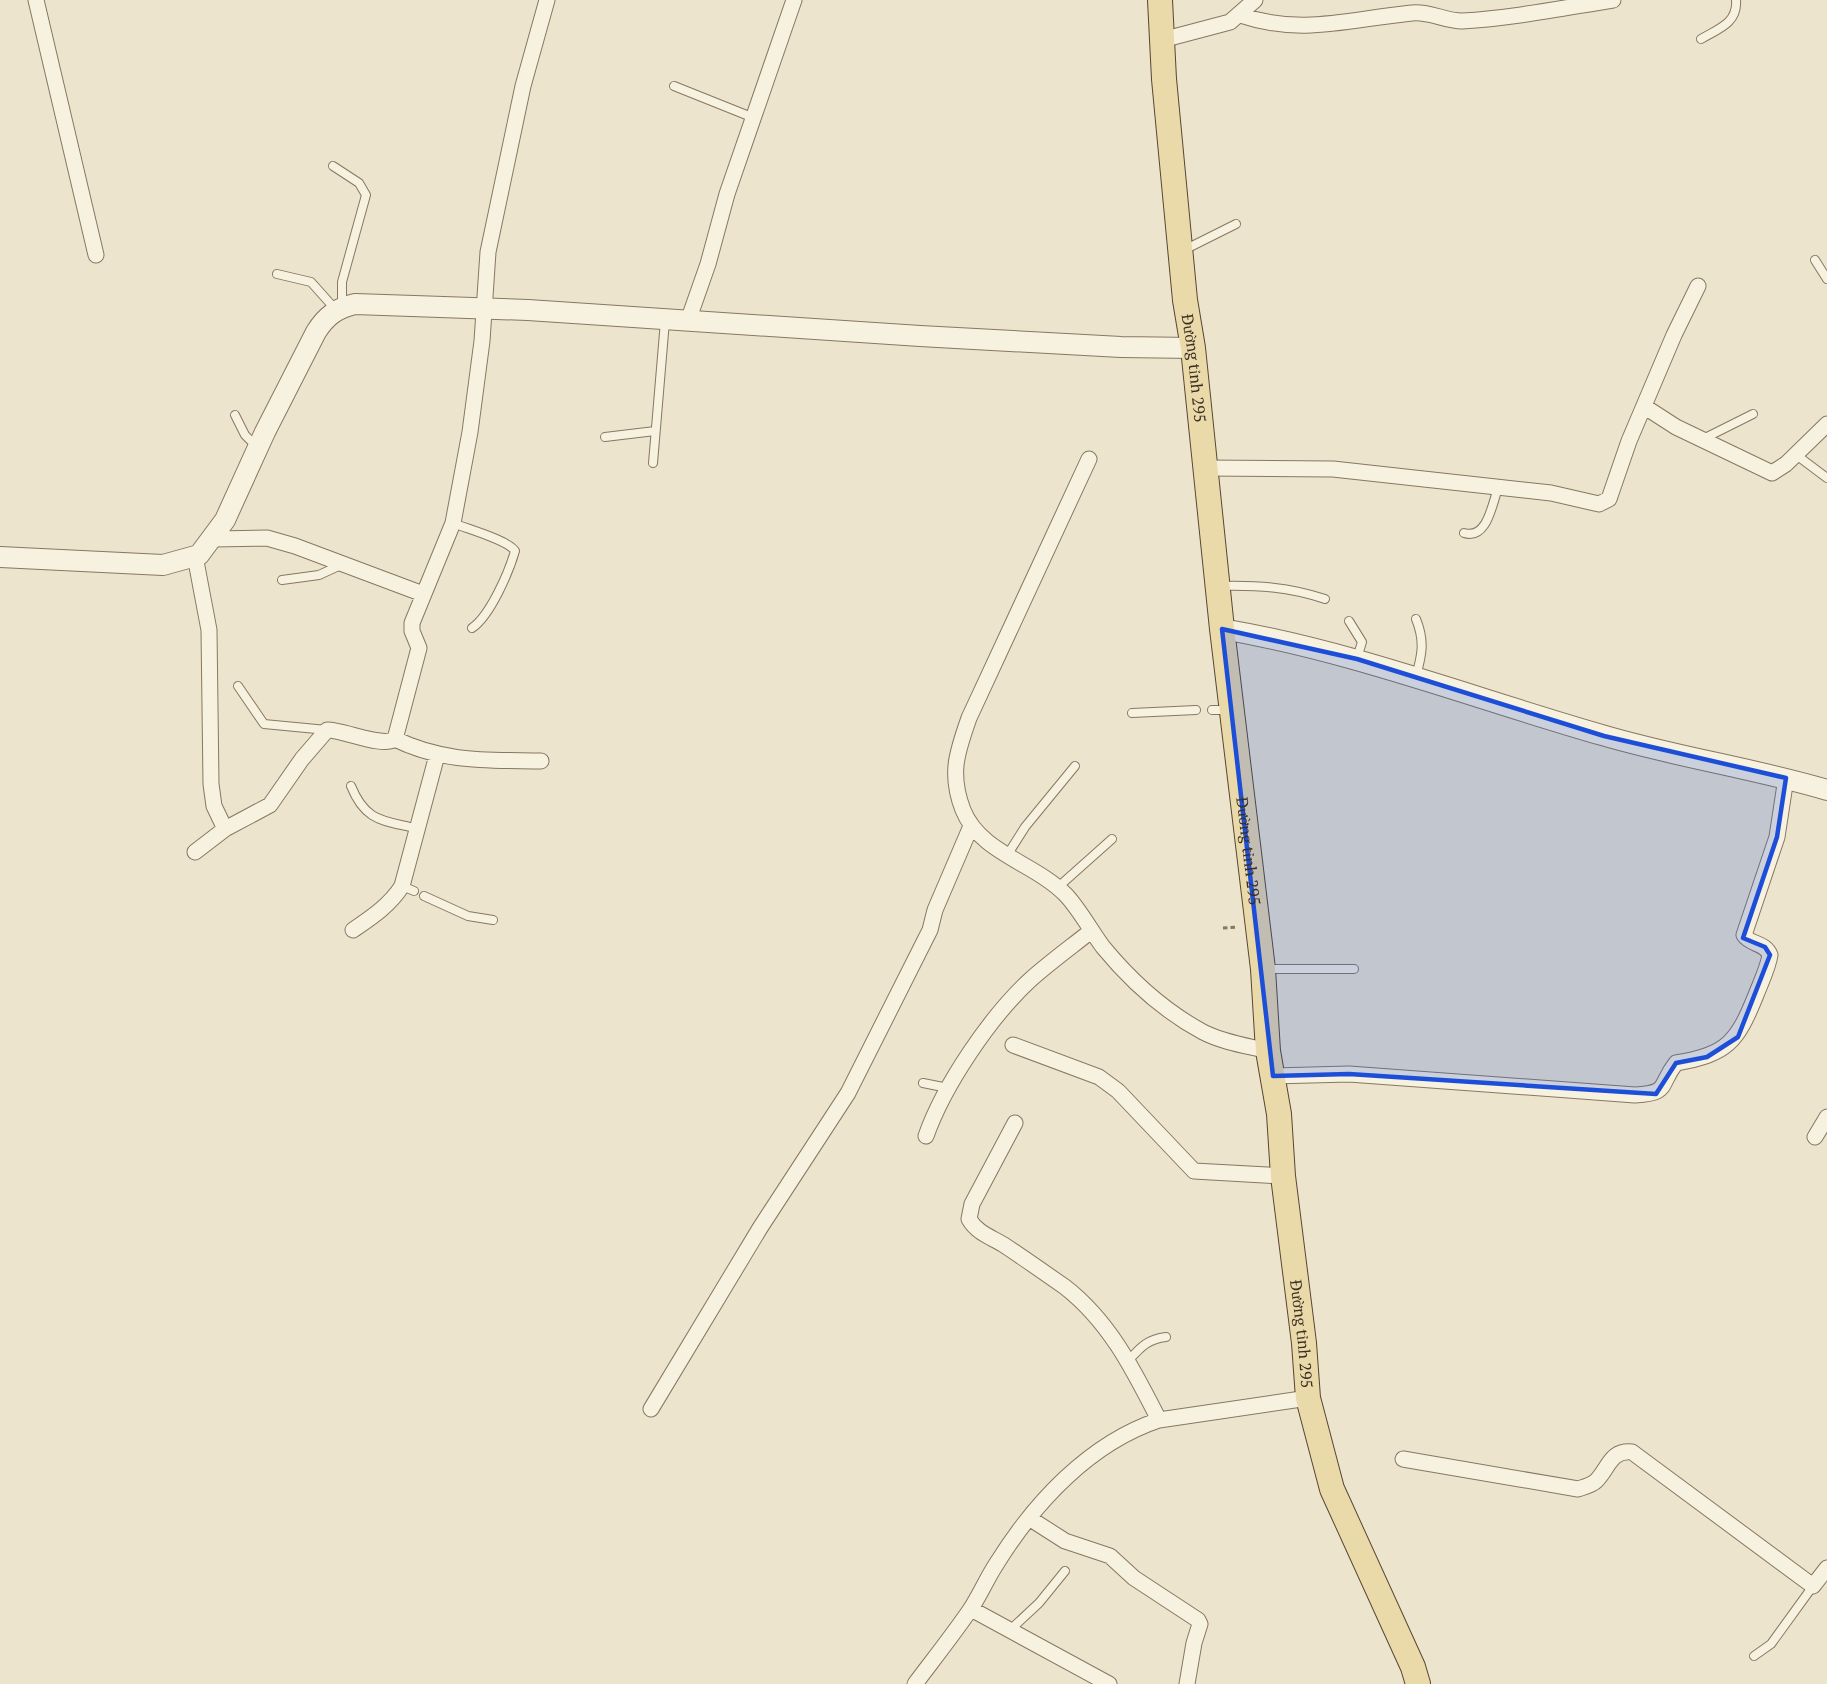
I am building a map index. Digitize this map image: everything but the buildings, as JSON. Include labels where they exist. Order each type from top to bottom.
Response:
[{"type":"main road","name":"Đường tỉnh 295","points":[[1160,0],[1180,252],[1222,629],[1222,710],[1263,969],[1268,1051],[1279,1114],[1283,1176],[1308,1398],[1317,1440],[1332,1489],[1413,1667],[1418,1684]]},
{"type":"street","points":[[36,0],[96,255]]},
{"type":"street","points":[[395,739],[419,648],[412,623],[453,524],[470,432],[482,341],[482,309],[488,252],[510,142],[547,0]]},
{"type":"street","points":[[688,321],[794,0]]},
{"type":"street","points":[[1162,40],[1230,22],[1255,0]]},
{"type":"street","points":[[1240,15],[1264,24],[1289,27],[1341,24],[1416,12],[1459,21],[1611,0]]},
{"type":"street","points":[[1205,468],[1333,469],[1551,493],[1599,504],[1610,499],[1629,441],[1674,335],[1698,286]]},
{"type":"street","points":[[0,557],[163,565],[195,556],[213,539],[225,520],[316,332],[325,319],[339,309],[355,304],[665,319],[1121,347],[1192,348]]},
{"type":"street","points":[[1645,407],[1701,440],[1772,473],[1827,424]]},
{"type":"street","points":[[1089,459],[969,718],[955,758],[955,779],[963,810],[976,835],[1008,854],[1066,895],[1091,931],[1133,982],[1157,1001],[1204,1033],[1268,1051]]},
{"type":"street","points":[[213,539],[267,538],[423,594]]},
{"type":"street","points":[[195,556],[209,630],[210,784],[214,806],[225,829]]},
{"type":"street","points":[[1222,629],[1281,639],[1357,659],[1604,736],[1786,778],[1827,790]]},
{"type":"street","points":[[195,852],[225,829],[270,805],[302,759],[327,730],[341,730],[386,743],[395,739],[422,752],[437,755],[477,760],[541,761]]},
{"type":"street","points":[[353,930],[377,914],[408,888],[418,829],[437,755]]},
{"type":"street","points":[[1273,1076],[1349,1074],[1635,1095],[1656,1094],[1664,1087],[1667,1075],[1676,1063],[1707,1058],[1738,1037],[1755,998],[1770,954],[1765,947],[1748,940],[1744,934],[1777,837],[1786,778]]},
{"type":"street","points":[[651,1409],[760,1228],[848,1093],[930,930],[935,910],[971,826]]},
{"type":"street","points":[[927,1136],[948,1088],[1008,1004],[1031,980],[1091,931]]},
{"type":"street","points":[[1013,1044],[1099,1077],[1118,1091],[1194,1171],[1283,1176]]},
{"type":"street","points":[[1815,1137],[1827,1118]]},
{"type":"street","points":[[1015,1123],[972,1204],[969,1219],[975,1229],[1003,1244],[1066,1288],[1102,1320],[1159,1420]]},
{"type":"street","points":[[915,1684],[971,1609],[998,1561],[1029,1518],[1071,1472],[1108,1445],[1141,1426],[1159,1420],[1308,1398]]},
{"type":"street","points":[[1403,1459],[1578,1489],[1597,1480],[1612,1458],[1623,1451],[1632,1452],[1725,1518],[1813,1586],[1827,1568]]},
{"type":"street","points":[[1029,1518],[1065,1541],[1110,1556],[1134,1578],[1198,1620],[1200,1623],[1187,1684]]},
{"type":"street","points":[[971,1609],[1109,1684]]},
{"type":"lane","points":[[1701,39],[1727,24],[1735,14],[1736,0]]},
{"type":"lane","points":[[674,86],[754,118]]},
{"type":"lane","points":[[333,166],[359,183],[366,195],[342,282],[339,309]]},
{"type":"lane","points":[[1180,252],[1198,240],[1236,224]]},
{"type":"lane","points":[[1815,260],[1827,279]]},
{"type":"lane","points":[[277,274],[311,282],[339,309]]},
{"type":"lane","points":[[652,463],[665,319]]},
{"type":"lane","points":[[1701,440],[1753,414]]},
{"type":"lane","points":[[235,415],[245,435],[258,448]]},
{"type":"lane","points":[[605,437],[655,431]]},
{"type":"lane","points":[[1795,454],[1827,478]]},
{"type":"lane","points":[[1464,533],[1472,536],[1478,534],[1498,488]]},
{"type":"lane","points":[[453,524],[502,542],[513,547],[515,551],[495,595],[479,623],[472,628]]},
{"type":"lane","points":[[282,580],[319,575],[344,564]]},
{"type":"lane","points":[[1218,586],[1268,585],[1297,589],[1325,599]]},
{"type":"lane","points":[[1415,678],[1423,652],[1422,633],[1416,619]]},
{"type":"lane","points":[[1349,621],[1362,642],[1357,659]]},
{"type":"lane","points":[[238,686],[264,724],[327,730]]},
{"type":"lane","points":[[1132,713],[1196,710]]},
{"type":"lane","points":[[1008,854],[1025,826],[1075,766]]},
{"type":"lane","points":[[351,786],[362,809],[370,816],[418,829]]},
{"type":"lane","points":[[1057,888],[1112,839]]},
{"type":"lane","points":[[424,896],[468,916],[493,920]]},
{"type":"lane","points":[[1263,969],[1354,969]]},
{"type":"lane","points":[[923,1083],[948,1088]]},
{"type":"lane","points":[[1127,1362],[1145,1343],[1153,1338],[1166,1337]]},
{"type":"lane","points":[[1010,1630],[1039,1603],[1065,1571]]},
{"type":"lane","points":[[1754,1656],[1772,1644],[1813,1586]]},
{"type":"highlighted area","points":[[1222,629],[1357,659],[1604,736],[1786,778],[1777,837],[1743,938],[1765,947],[1770,955],[1755,998],[1738,1037],[1707,1057],[1676,1063],[1656,1094],[1349,1074],[1273,1076]]}]
